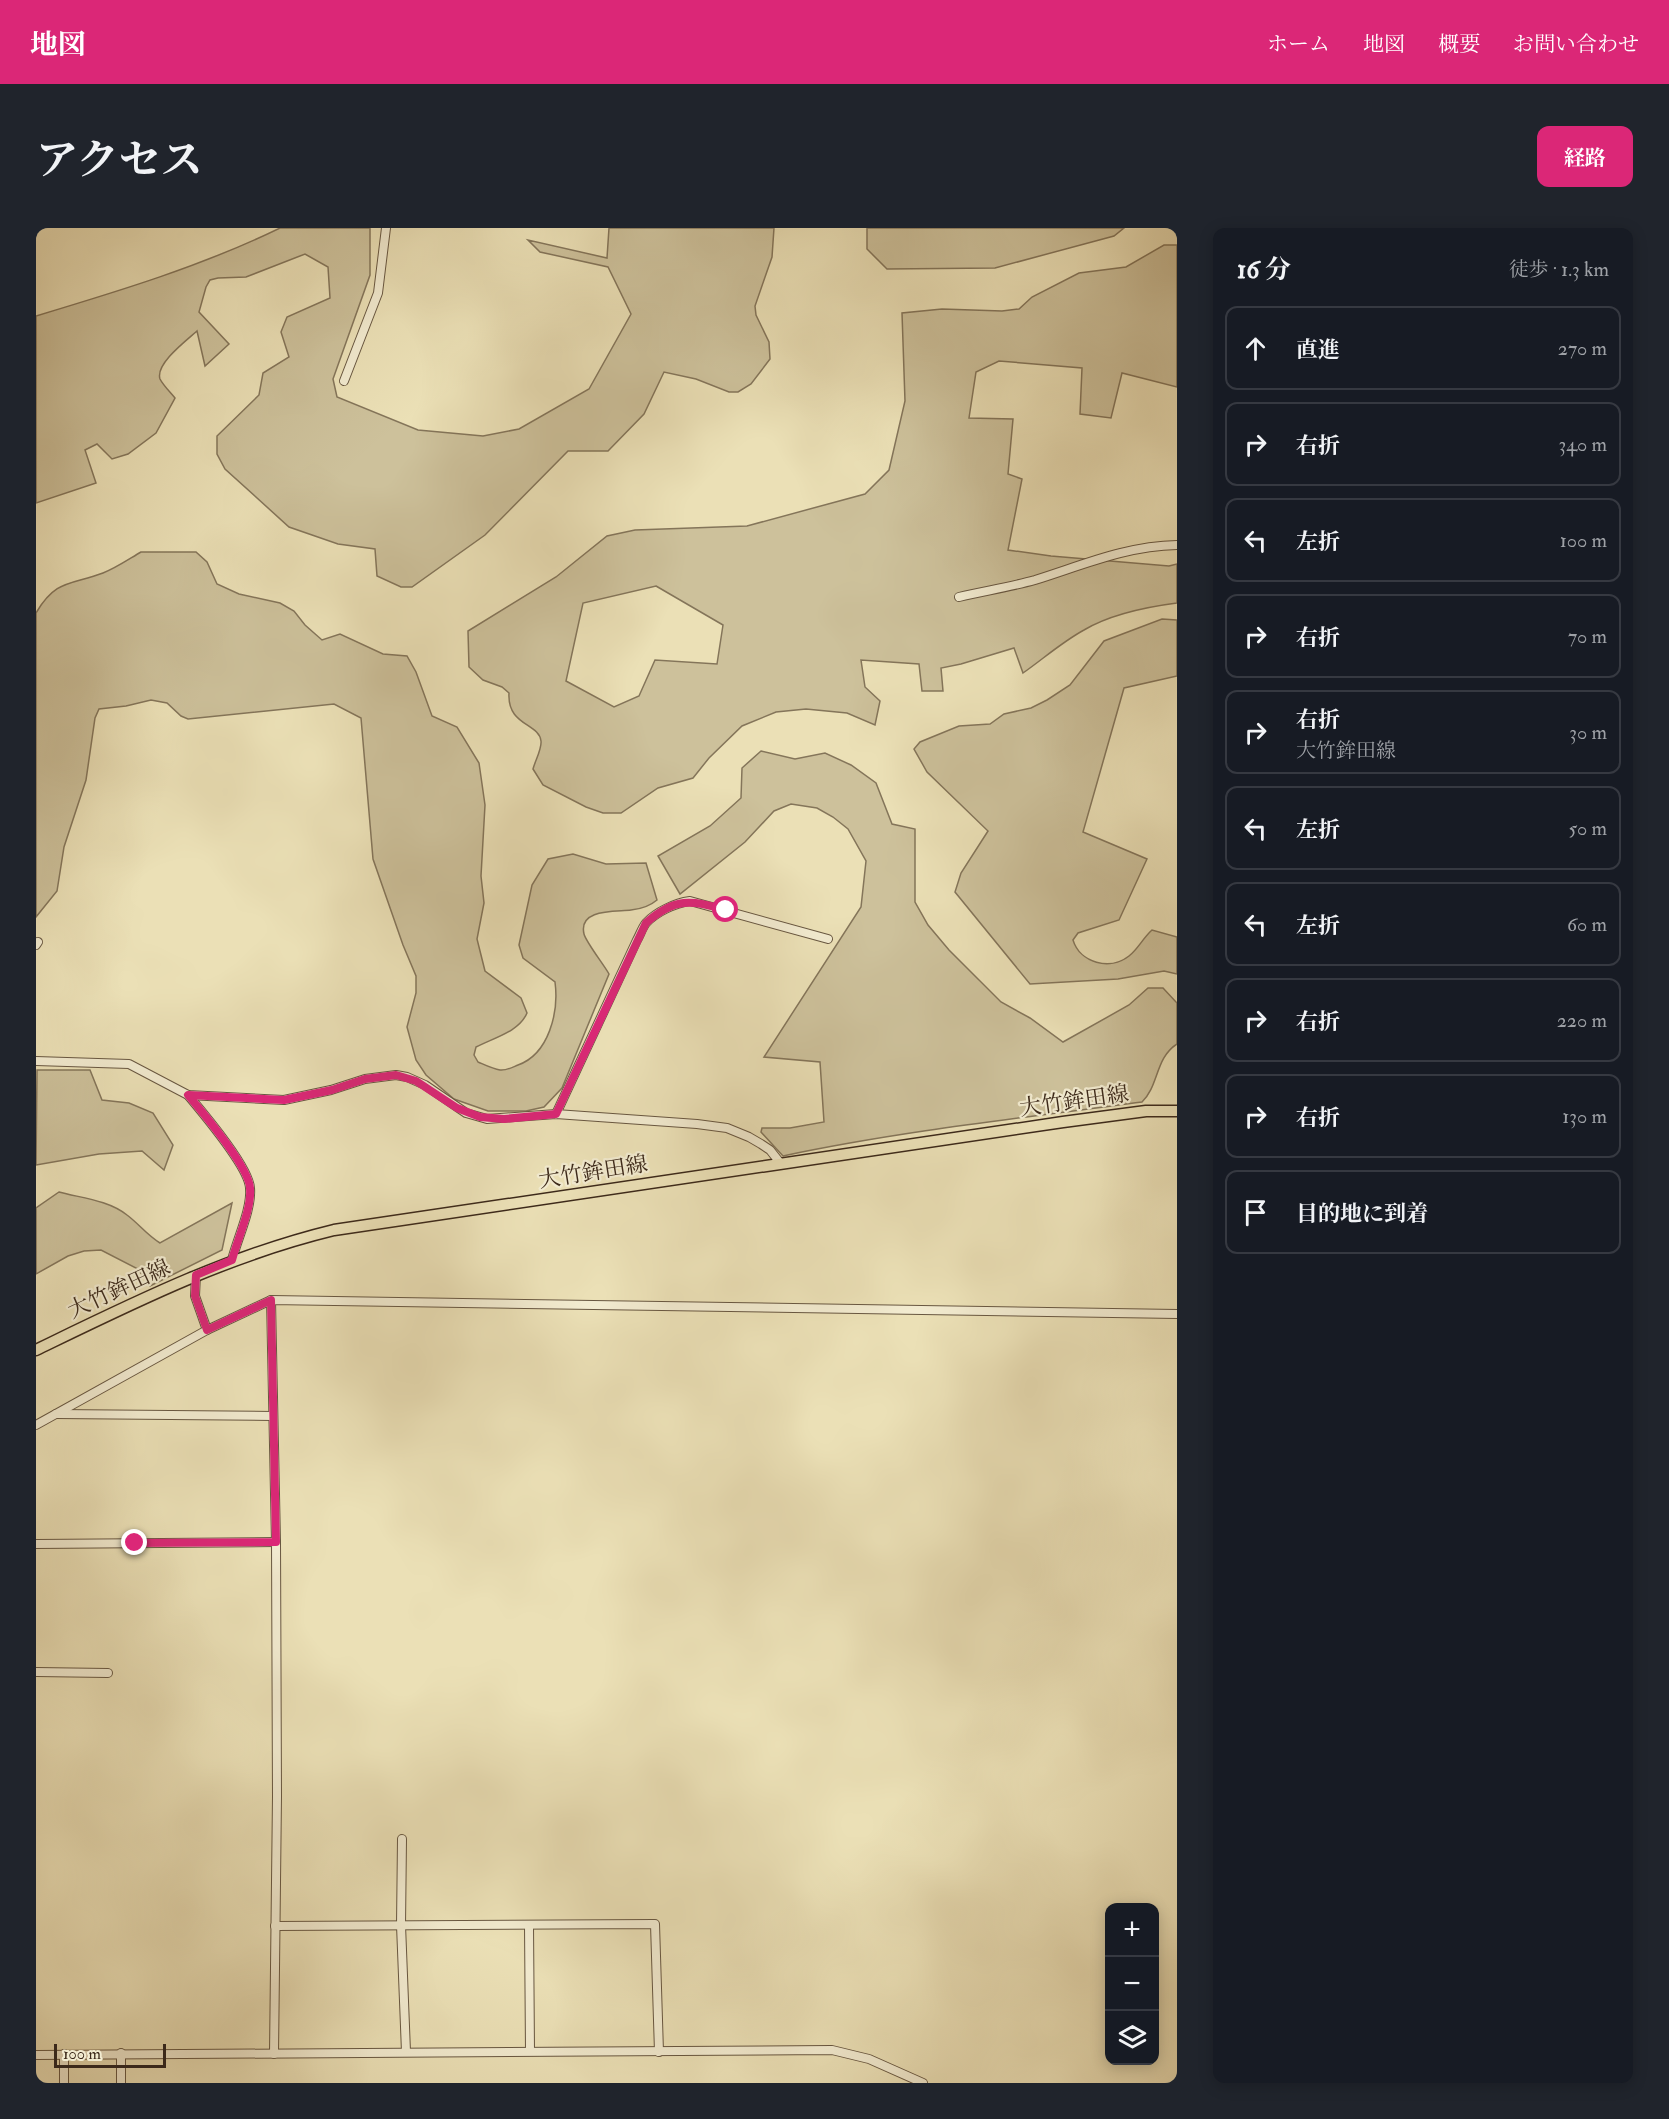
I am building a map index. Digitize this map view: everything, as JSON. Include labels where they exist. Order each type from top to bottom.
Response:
[{"type":"main road","name":"大竹鉾田線","points":[[36,1350],[232,1260],[279,1244],[334,1230],[1122,1114],[1177,1111]]},
{"type":"street","points":[[344,381],[378,293],[386,228]]},
{"type":"street","points":[[959,597],[1033,580],[1121,551],[1160,545],[1177,545]]},
{"type":"street","points":[[556,1114],[637,940],[646,923],[653,917],[690,901],[828,939]]},
{"type":"street","points":[[36,1061],[129,1064],[188,1095],[228,1145],[250,1187],[246,1212],[232,1260]]},
{"type":"street","points":[[188,1095],[284,1100],[323,1092],[365,1079],[396,1075],[416,1081],[457,1108],[480,1117],[504,1119],[556,1114],[727,1128],[761,1144],[770,1150],[781,1164]]},
{"type":"street","points":[[196,1275],[195,1296],[207,1330]]},
{"type":"street","points":[[271,1300],[276,1542],[274,2054]]},
{"type":"street","points":[[36,1425],[207,1330],[271,1300],[650,1304],[1177,1314]]},
{"type":"street","points":[[1040,1306],[1051,1313]]},
{"type":"street","points":[[56,1414],[273,1416]]},
{"type":"street","points":[[36,1544],[276,1542]]},
{"type":"street","points":[[36,1672],[108,1673]]},
{"type":"street","points":[[402,1839],[401,1925],[406,2052]]},
{"type":"street","points":[[529,1924],[530,2051]]},
{"type":"street","points":[[275,1926],[655,1924],[658,2052]]},
{"type":"street","points":[[36,2055],[832,2050],[869,2059],[923,2083]]},
{"type":"street","points":[[121,2053],[121,2083]]},
{"type":"street","points":[[64,2054],[64,2083]]},
{"type":"shaded area","points":[[280,228],[370,228],[370,275],[333,379],[337,397],[418,430],[483,436],[519,429],[589,389],[631,314],[608,267],[540,252],[528,240],[607,258],[609,228],[774,228],[772,257],[755,306],[756,315],[769,342],[770,359],[751,384],[738,392],[729,392],[696,379],[664,372],[644,414],[608,451],[568,451],[485,535],[412,587],[401,587],[377,576],[375,549],[338,544],[289,527],[225,469],[217,454],[217,436],[259,395],[263,373],[289,357],[281,332],[287,317],[330,298],[328,267],[305,254],[246,277],[210,280],[199,312],[229,344],[205,366],[197,331],[162,366],[160,379],[175,398],[156,433],[128,454],[112,459],[97,444],[85,450],[96,483],[36,503],[36,316],[190,266]]},
{"type":"shaded area","points":[[867,228],[1124,228],[1114,236],[995,268],[887,269],[867,249]]},
{"type":"shaded area","points":[[1164,245],[1177,245],[1177,387],[1122,373],[1111,418],[1080,414],[1082,368],[999,361],[976,372],[969,418],[1013,419],[1008,474],[1022,479],[1008,550],[1169,566],[1177,564],[1177,603],[1129,612],[1094,624],[1023,673],[1014,648],[941,668],[943,691],[922,691],[919,664],[861,660],[865,687],[880,701],[875,725],[847,713],[806,709],[776,712],[742,726],[709,758],[693,778],[658,788],[621,813],[603,813],[586,807],[543,785],[533,769],[540,748],[539,735],[513,712],[509,693],[502,687],[483,680],[469,667],[468,631],[556,577],[607,536],[635,530],[747,526],[865,494],[889,470],[905,401],[902,313],[942,309],[1002,311],[1019,309],[1032,297],[1079,273],[1126,267]],"holes":[[[656,586],[723,625],[717,664],[655,660],[639,696],[614,707],[566,681],[583,603]]]},
{"type":"shaded area","points":[[141,552],[196,552],[207,562],[217,584],[239,594],[280,603],[294,611],[305,625],[322,640],[340,634],[383,654],[407,656],[416,672],[432,716],[457,727],[479,763],[485,805],[481,876],[484,903],[477,939],[485,971],[521,998],[527,1013],[512,1030],[476,1047],[474,1055],[478,1062],[500,1070],[518,1065],[529,1060],[537,1052],[550,1031],[555,1006],[555,982],[523,958],[519,945],[532,885],[548,859],[573,854],[606,864],[646,863],[657,900],[638,909],[600,913],[587,920],[584,926],[585,938],[609,974],[562,1088],[544,1107],[526,1111],[488,1111],[454,1099],[426,1075],[416,1060],[407,1027],[416,993],[416,976],[373,859],[361,718],[334,704],[188,719],[181,716],[167,703],[151,700],[99,709],[95,718],[86,780],[64,847],[57,891],[36,917],[36,613],[50,594],[58,589],[108,571]]},
{"type":"shaded area","points":[[1162,619],[1177,620],[1177,676],[1124,688],[1083,832],[1147,859],[1119,920],[1078,933],[1073,940],[1082,954],[1105,964],[1121,961],[1129,956],[1152,930],[1177,937],[1177,974],[1164,971],[1118,979],[1030,984],[955,892],[961,873],[988,831],[927,772],[914,749],[920,742],[959,726],[990,724],[1004,714],[1031,708],[1047,700],[1070,685],[1104,641]]},
{"type":"shaded area","points":[[761,751],[795,759],[825,753],[851,765],[876,783],[892,824],[915,829],[915,902],[928,925],[949,950],[1001,1002],[1030,1018],[1063,1042],[1129,1005],[1148,988],[1163,988],[1177,1003],[1177,1044],[1165,1057],[1152,1088],[1142,1102],[917,1132],[783,1156],[761,1132],[762,1128],[790,1128],[824,1122],[820,1062],[764,1057],[861,907],[866,861],[848,829],[833,817],[817,808],[791,804],[774,811],[745,842],[680,894],[658,856],[710,826],[741,798],[742,768]]},
{"type":"shaded area","points":[[37,1070],[90,1070],[102,1100],[129,1103],[153,1113],[173,1145],[164,1170],[142,1151],[99,1154],[36,1165]]},
{"type":"shaded area","points":[[59,1192],[103,1203],[120,1210],[160,1243],[232,1203],[222,1250],[150,1286],[138,1269],[101,1250],[84,1251],[68,1256],[36,1274],[36,1208]]},
{"type":"route","points":[[135,1543],[276,1542],[271,1300],[207,1330],[195,1296],[196,1275],[232,1260],[248,1204],[250,1187],[228,1145],[188,1095],[284,1100],[332,1090],[365,1079],[396,1075],[425,1085],[466,1113],[487,1119],[556,1114],[646,923],[660,912],[690,901],[726,910]]}]
